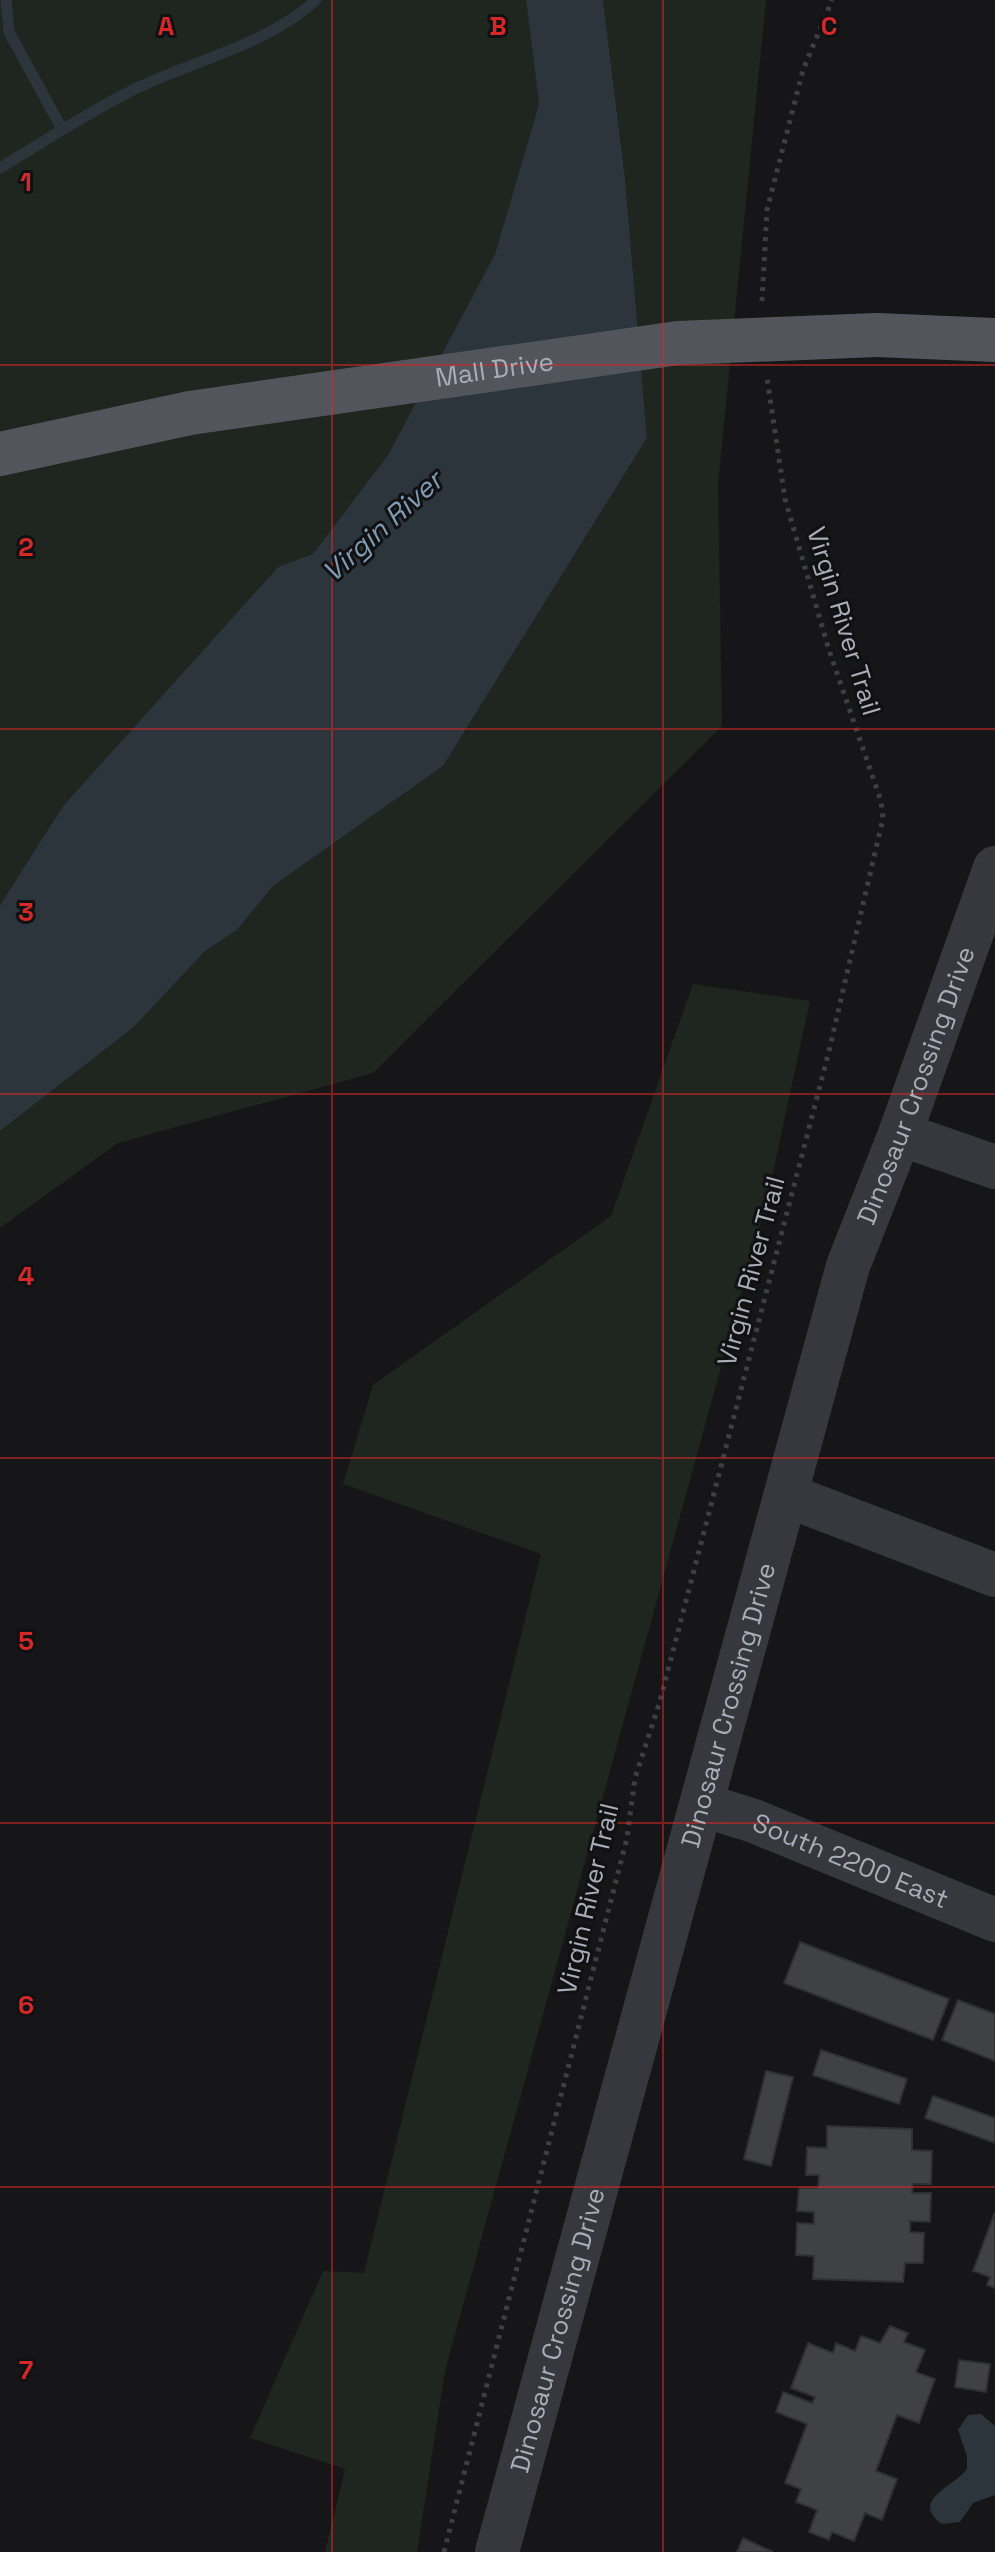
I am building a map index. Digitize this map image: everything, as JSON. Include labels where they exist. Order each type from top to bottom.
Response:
[{"type":"main road","name":"Mall Drive","points":[[0,454],[190,413],[678,343],[877,335],[995,340]]},
{"type":"street","name":"Dinosaur Crossing Drive","points":[[497,2552],[848,1266],[900,1134],[995,868]]},
{"type":"street","points":[[900,1134],[995,1167]]},
{"type":"street","points":[[786,1495],[995,1575]]},
{"type":"street","name":"South 2200 East","points":[[703,1805],[754,1821],[995,1920]]},
{"type":"path","points":[[762,310],[767,210],[803,70],[832,0]]},
{"type":"path","name":"Virgin River Trail","points":[[444,2552],[627,1838],[635,1778],[660,1701],[829,1051],[883,818],[881,801],[829,650],[785,499],[765,367]]},
{"type":"shaded area","points":[[0,0],[526,0],[539,104],[495,254],[388,455],[313,555],[278,567],[63,806],[0,905]]},
{"type":"shaded area","points":[[603,0],[766,0],[718,485],[722,726],[373,1073],[118,1143],[0,1228],[0,1131],[134,1027],[205,951],[237,930],[273,886],[443,766],[647,438],[625,178]]},
{"type":"shaded area","points":[[693,984],[810,1001],[767,1200],[445,2371],[417,2552],[325,2552],[345,2469],[250,2438],[323,2271],[364,2273],[541,1554],[343,1484],[373,1385],[611,1216]]},
{"type":"water","name":"Virgin River","points":[[526,0],[603,0],[625,178],[647,438],[443,766],[273,886],[237,930],[205,951],[134,1027],[0,1131],[0,905],[63,806],[278,567],[313,554],[388,455],[495,254],[539,104]]},
{"type":"water","points":[[981,2414],[995,2426],[995,2495],[973,2503],[960,2522],[942,2524],[933,2515],[930,2508],[932,2501],[967,2469],[967,2456],[958,2430],[968,2415]]},
{"type":"building","points":[[800,1942],[949,1999],[933,2040],[784,1983]]},
{"type":"building","points":[[958,2000],[995,2014],[995,2061],[942,2040]]},
{"type":"building","points":[[821,2050],[907,2079],[899,2104],[813,2075]]},
{"type":"building","points":[[766,2071],[793,2077],[771,2166],[744,2159]]},
{"type":"building","points":[[933,2096],[995,2118],[995,2143],[925,2118]]},
{"type":"building","points":[[827,2126],[912,2129],[912,2150],[932,2151],[931,2184],[913,2184],[912,2193],[931,2193],[930,2222],[910,2221],[910,2232],[924,2233],[923,2263],[905,2263],[903,2282],[813,2279],[814,2256],[796,2255],[797,2223],[814,2224],[814,2212],[797,2211],[799,2188],[818,2188],[819,2175],[806,2175],[807,2147],[827,2148]]},
{"type":"building","points":[[995,2212],[995,2288],[987,2285],[990,2277],[973,2271]]},
{"type":"building","points":[[890,2326],[908,2333],[904,2342],[925,2350],[916,2372],[935,2379],[919,2423],[897,2415],[876,2471],[897,2479],[882,2520],[865,2513],[854,2541],[832,2532],[829,2540],[809,2532],[817,2510],[796,2502],[801,2489],[785,2483],[807,2424],[776,2412],[783,2392],[812,2403],[815,2397],[791,2388],[808,2343],[833,2353],[836,2343],[855,2351],[861,2336],[880,2343]]},
{"type":"building","points":[[959,2360],[990,2364],[986,2392],[955,2387]]},
{"type":"building","points":[[743,2538],[773,2552],[737,2552]]},
{"type":"waterway","points":[[6,0],[9,32],[62,129]]},
{"type":"waterway","points":[[0,168],[116,99],[156,79],[252,41],[296,16],[316,0]]}]
